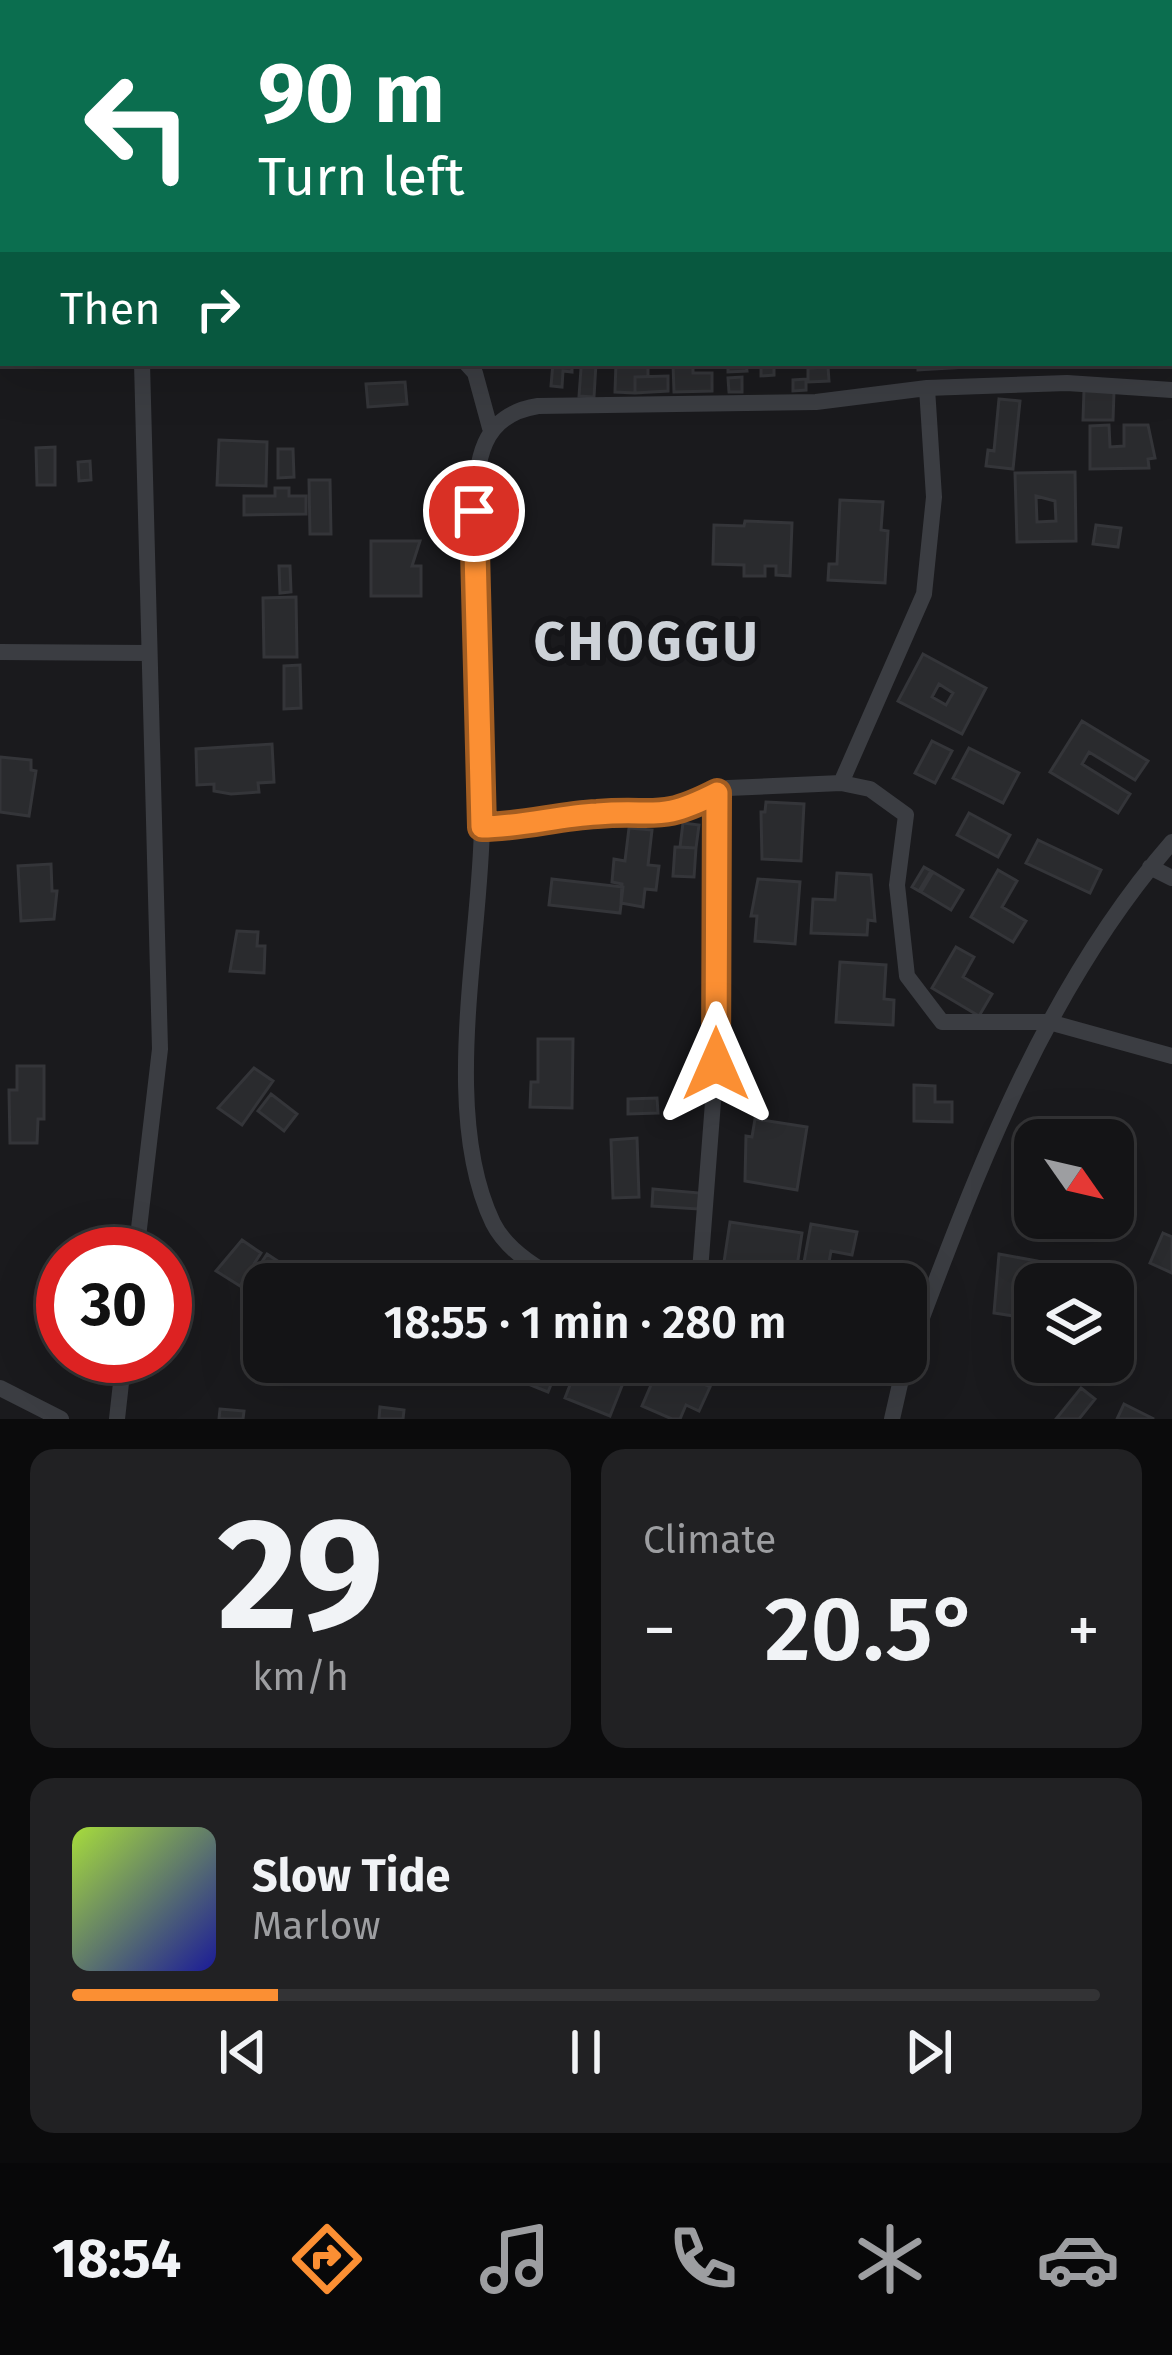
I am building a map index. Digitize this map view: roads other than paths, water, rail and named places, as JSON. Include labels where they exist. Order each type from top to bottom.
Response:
[{"type":"street","points":[[139,1227],[160,1049],[142,366]]},
{"type":"street","points":[[469,366],[476,373],[490,428]]},
{"type":"street","points":[[533,1263],[495,1227],[478,1184],[470,1122],[470,954],[482,827],[474,511],[477,461],[490,428],[514,410],[538,406],[816,402],[927,388],[1067,383],[1172,389]]},
{"type":"street","points":[[841,783],[924,594],[934,497],[927,388]]},
{"type":"street","points":[[0,652],[149,653]]},
{"type":"street","points":[[482,827],[528,826],[596,814],[670,816],[728,788],[841,783],[888,798],[906,815],[898,905],[907,976],[920,1000],[942,1022],[1049,1022],[1172,1056]]},
{"type":"street","points":[[701,1263],[716,1064],[717,793]]},
{"type":"street","points":[[927,1305],[974,1179],[1049,1022],[1150,867],[1172,842]]},
{"type":"street","points":[[1150,867],[1172,878]]},
{"type":"street","points":[[117,1419],[121,1383]]},
{"type":"street","points":[[892,1419],[901,1383]]},
{"type":"street","points":[[0,1388],[61,1419]]},
{"type":"district","name":"CHOGGU","points":[[647,641]]}]
